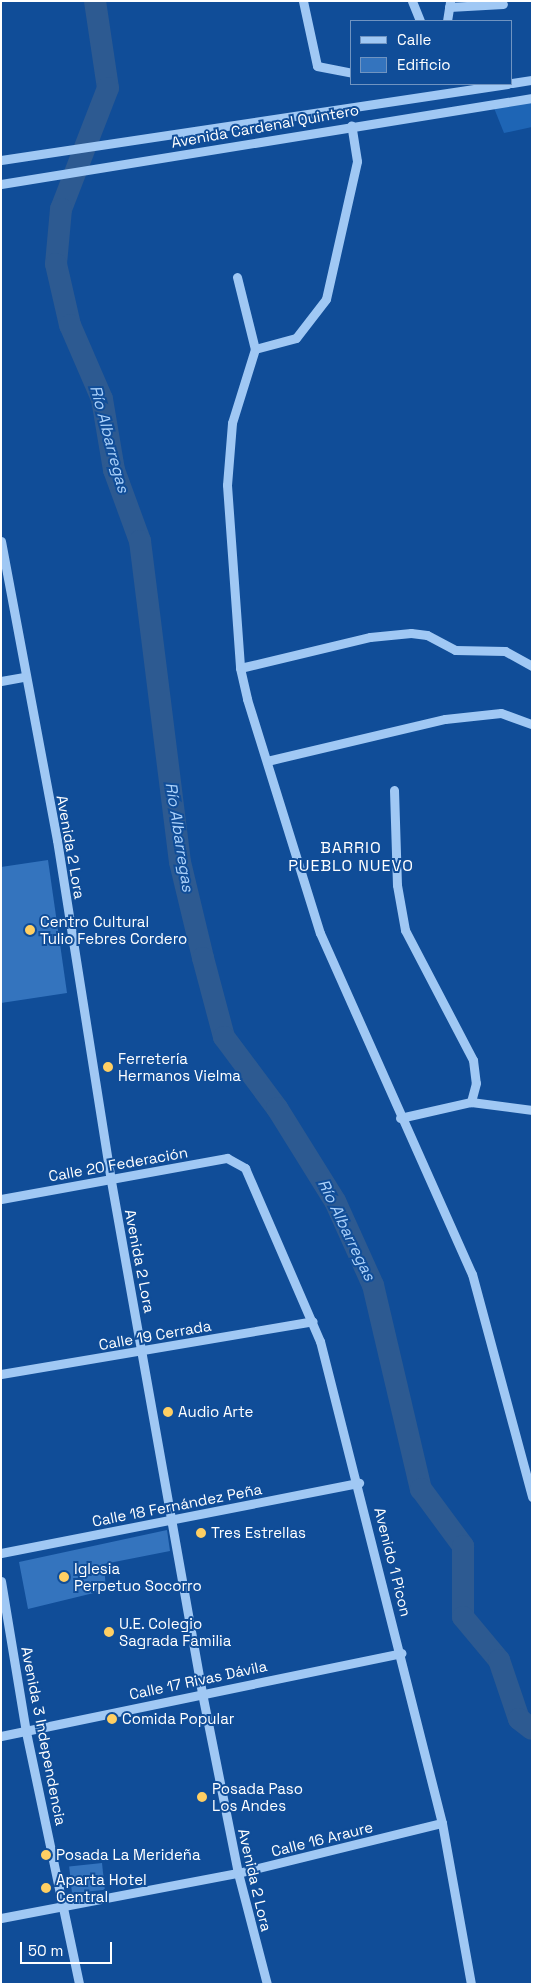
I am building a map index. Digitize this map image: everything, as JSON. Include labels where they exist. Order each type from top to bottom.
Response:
[{"type":"street","points":[[302,1],[317,66],[350,73]]},
{"type":"street","points":[[412,1],[420,20]]},
{"type":"street","points":[[447,20],[449,4],[503,4]]},
{"type":"street","points":[[513,83],[532,80]]},
{"type":"street","points":[[438,85],[438,94]]},
{"type":"street","name":"Avenida Cardenal Quintero","points":[[1,160],[500,85]]},
{"type":"street","name":"Avenida Cardenal Quintero","points":[[2,184],[350,125],[532,98]]},
{"type":"street","points":[[255,349],[296,338],[326,299],[357,161],[350,125]]},
{"type":"street","points":[[238,277],[255,349],[232,423],[227,485],[240,668],[266,761],[320,932],[486,1313],[532,1497]]},
{"type":"street","name":"Avenida 2 Lora","points":[[1,541],[24,677],[57,840],[111,1181],[143,1352],[202,1692],[238,1873],[267,1984]]},
{"type":"street","points":[[240,668],[370,637],[411,634],[426,635],[455,650],[505,651],[532,666]]},
{"type":"street","points":[[1,681],[24,677]]},
{"type":"street","points":[[266,761],[444,719],[501,713],[532,724]]},
{"type":"street","points":[[394,790],[397,885],[405,930],[473,1060],[476,1083],[471,1102]]},
{"type":"street","points":[[400,1118],[471,1102],[532,1110]]},
{"type":"street","name":"Calle 20 Federación","points":[[1,1199],[111,1181],[227,1158],[240,1162]]},
{"type":"street","name":"Avenido 1 Picon","points":[[240,1162],[313,1321],[359,1483],[442,1823],[471,1984]]},
{"type":"street","name":"Calle 19 Cerrada","points":[[1,1374],[143,1352],[313,1321]]},
{"type":"street","name":"Calle 18 Fernández Peña","points":[[1,1553],[359,1483]]},
{"type":"street","name":"Avenida 3 Independencia","points":[[1,1581],[26,1732],[66,1909],[79,1984]]},
{"type":"street","name":"Calle 17 Rivas Dávila","points":[[1,1736],[202,1692],[401,1653]]},
{"type":"street","name":"Calle 16 Araure","points":[[1,1918],[66,1909],[238,1873],[442,1823]]},
{"type":"shaded area","points":[[532,98],[532,127],[504,133],[492,103]]},
{"type":"building","name":"Centro Cultural Tulio Febres Cordero","points":[[48,860],[67,993],[1,1003],[1,867]]},
{"type":"building","name":"Iglesia Perpetuo Socorro","points":[[167,1530],[170,1551],[104,1564],[106,1590],[28,1609],[19,1562]]},
{"type":"building","points":[[102,1863],[105,1890],[72,1893],[69,1866]]},
{"type":"waterway","name":"Río Albarregas","points":[[95,1],[108,88],[61,209],[56,264],[70,325],[102,399],[114,470],[140,541],[180,862],[203,958],[224,1037],[277,1108],[335,1201],[373,1285],[421,1489],[463,1546],[463,1617],[499,1660],[519,1719],[532,1729]]},
{"type":"place","name":"Centro Cultural Tulio Febres Cordero","points":[[30,930]]},
{"type":"place","name":"Ferretería Hermanos Vielma","points":[[108,1067]]},
{"type":"place","name":"Audio Arte","points":[[168,1412]]},
{"type":"place","name":"Tres Estrellas","points":[[201,1533]]},
{"type":"place","name":"Iglesia Perpetuo Socorro","points":[[64,1577]]},
{"type":"place","name":"U.E. Colegio Sagrada Familia","points":[[109,1632]]},
{"type":"place","name":"Comida Popular","points":[[112,1719]]},
{"type":"place","name":"Posada Paso Los Andes","points":[[202,1797]]},
{"type":"place","name":"Posada La Merideña","points":[[46,1855]]},
{"type":"place","name":"Aparta Hotel Central","points":[[46,1888]]},
{"type":"district","name":"BARRIO PUEBLO NUEVO","points":[[351,857]]}]
